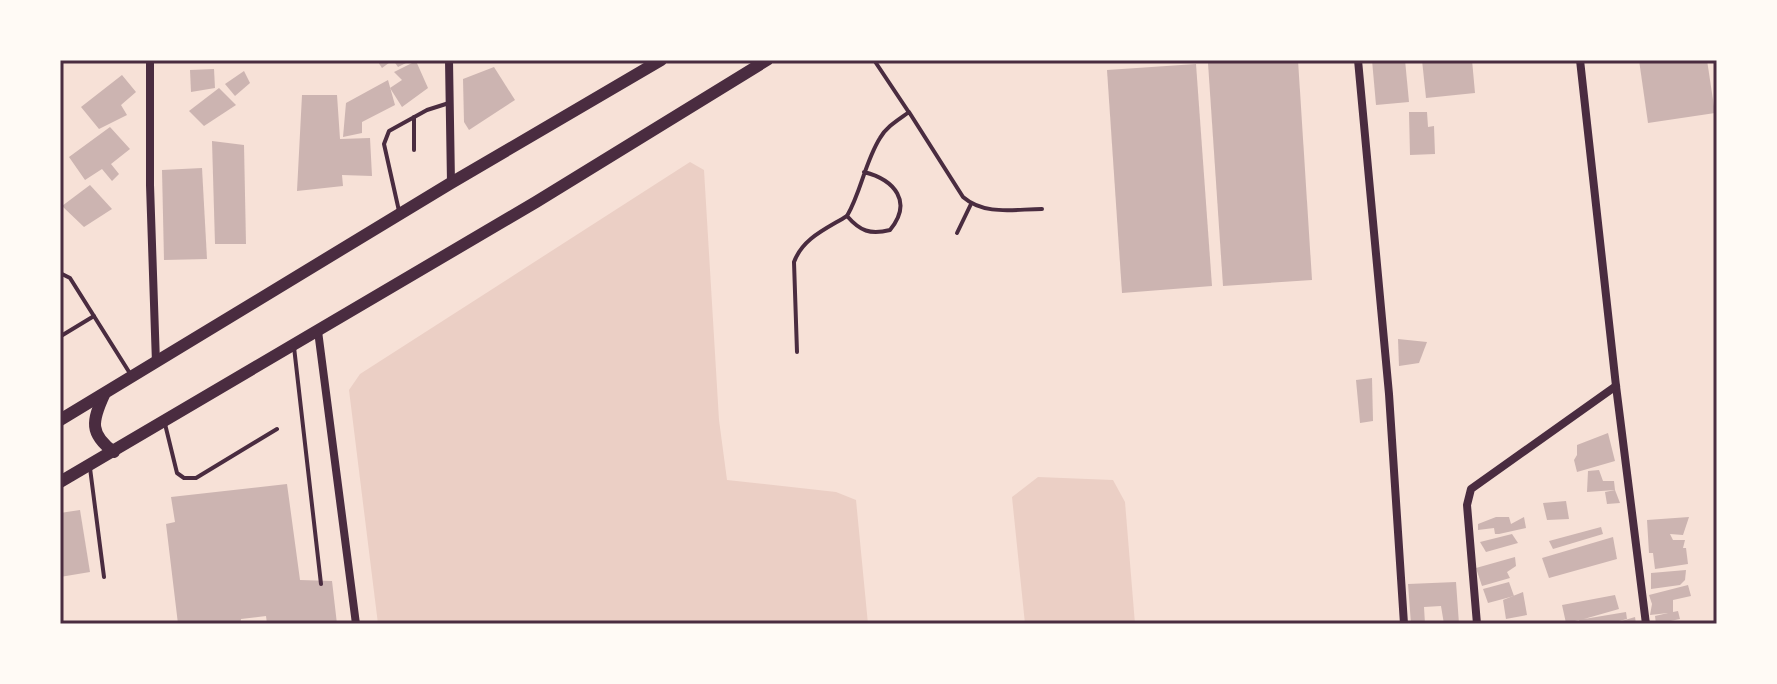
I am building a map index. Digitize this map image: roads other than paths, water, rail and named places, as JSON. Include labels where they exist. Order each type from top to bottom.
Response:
[{"type":"highway","points":[[60,420],[645,65],[661,60]]},
{"type":"highway","points":[[60,482],[536,202],[767,60]]},
{"type":"highway","points":[[104,395],[93,424],[100,442],[114,452]]},
{"type":"street","points":[[150,60],[150,185],[156,363]]},
{"type":"street","points":[[449,60],[451,183]]},
{"type":"street","points":[[1358,60],[1389,394],[1404,624]]},
{"type":"street","points":[[1580,60],[1646,624]]},
{"type":"street","points":[[318,331],[356,624]]},
{"type":"street","points":[[1477,624],[1467,505],[1471,489],[1616,386]]},
{"type":"lane","points":[[874,60],[963,197],[971,204],[991,210],[1042,209]]},
{"type":"lane","points":[[399,214],[385,136],[414,117],[449,103]]},
{"type":"lane","points":[[797,352],[794,262],[798,250],[809,239],[847,216],[880,138],[909,112]]},
{"type":"lane","points":[[414,117],[414,150]]},
{"type":"lane","points":[[847,216],[855,226],[867,232],[890,230],[898,220],[901,207],[891,183],[864,172]]},
{"type":"lane","points":[[957,233],[971,204]]},
{"type":"lane","points":[[60,273],[70,278],[133,377]]},
{"type":"lane","points":[[61,336],[94,316]]},
{"type":"lane","points":[[294,345],[321,584]]},
{"type":"lane","points":[[164,422],[177,473],[184,478],[196,478],[277,429]]},
{"type":"lane","points":[[90,466],[104,577]]}]
